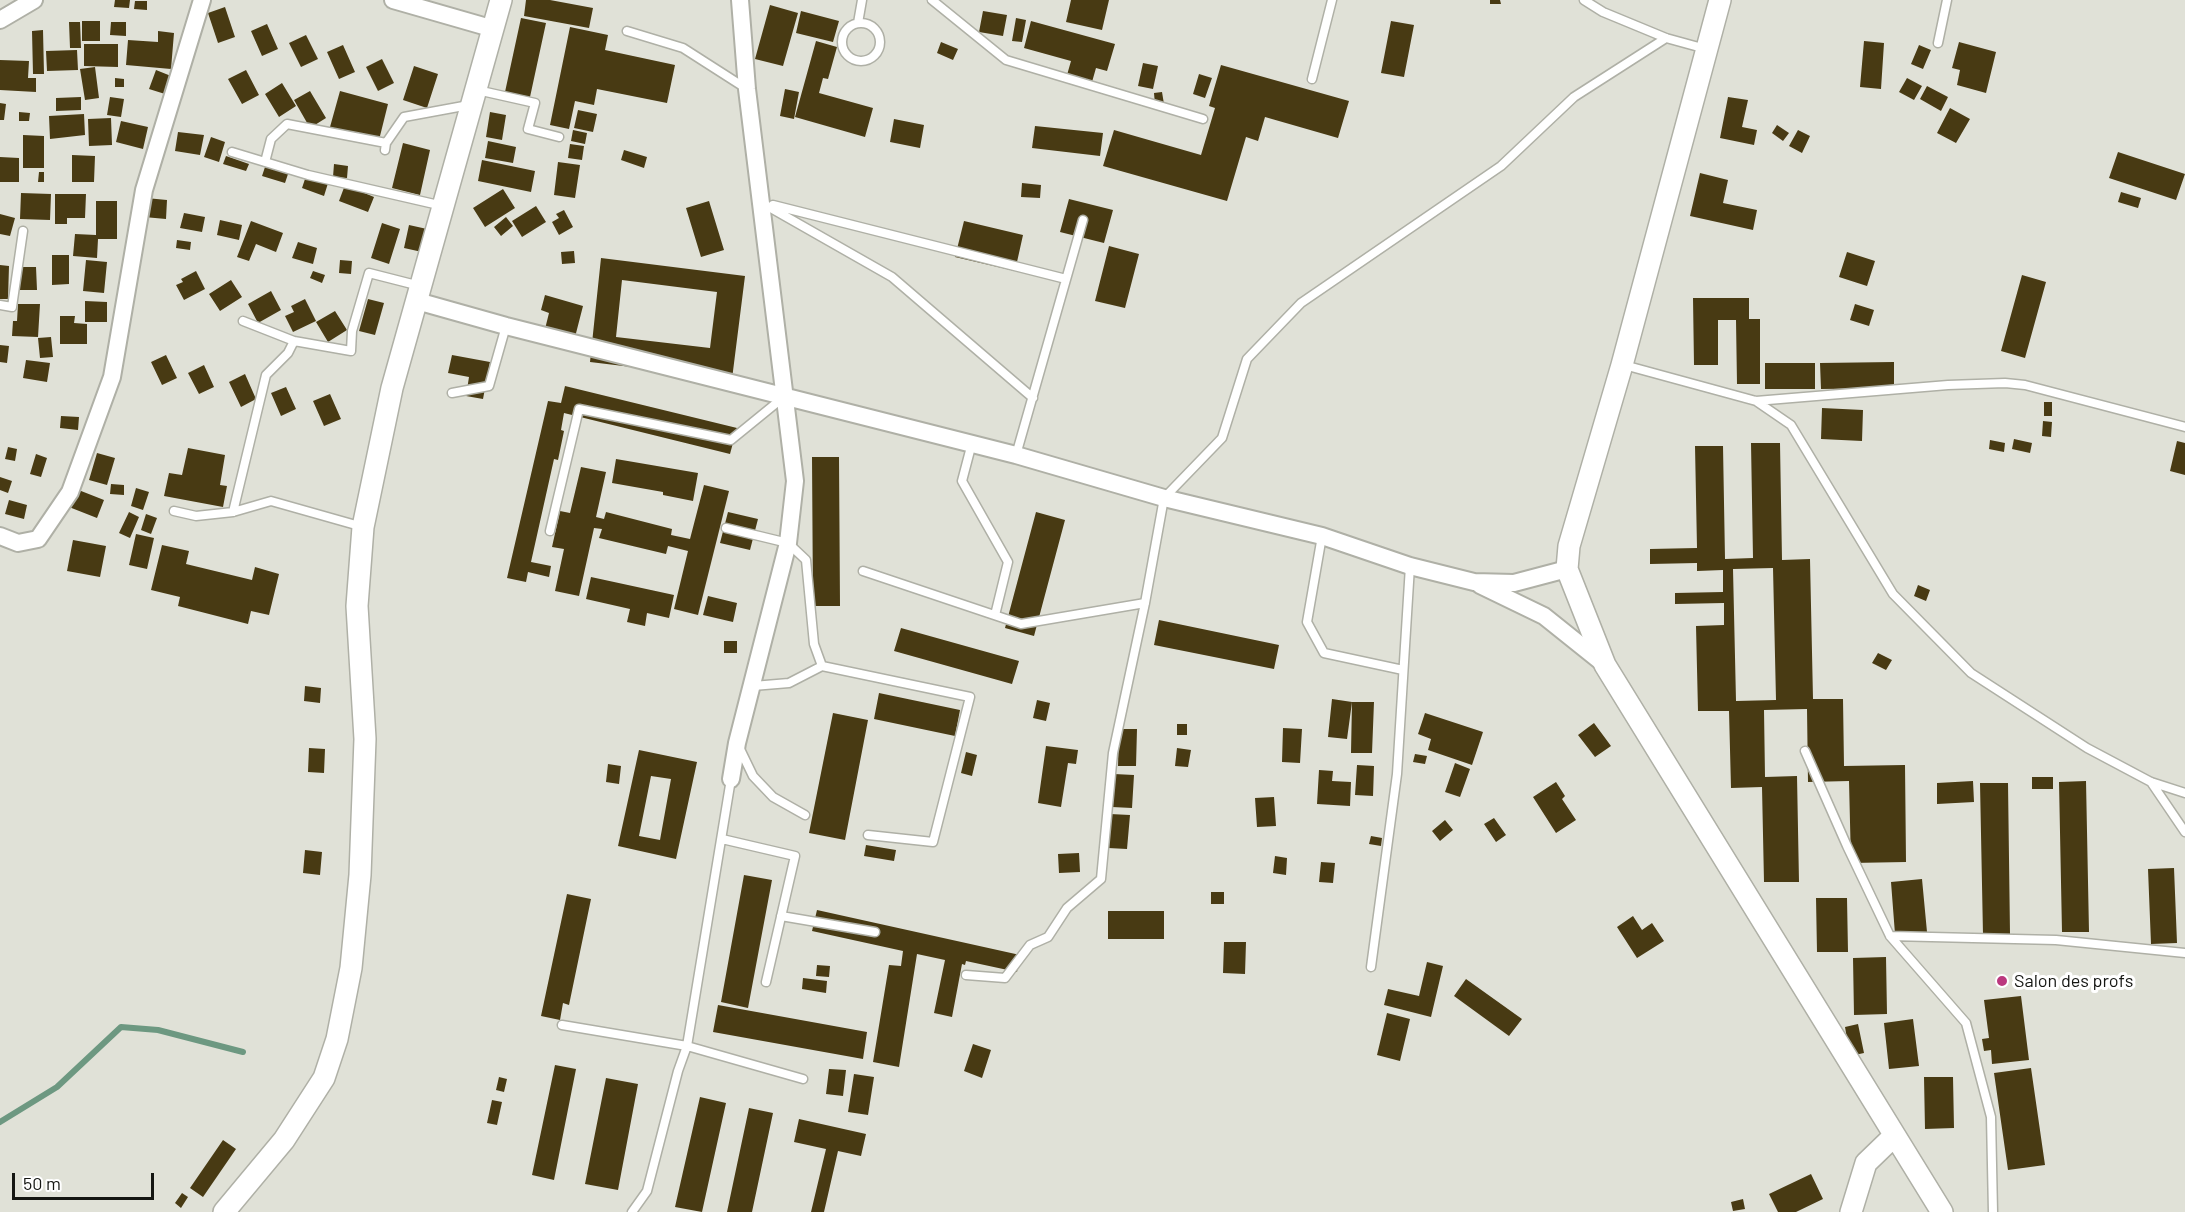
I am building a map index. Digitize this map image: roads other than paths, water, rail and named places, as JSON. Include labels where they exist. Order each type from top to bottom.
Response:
[{"type":"street","points":[[0,21],[34,0]]},
{"type":"street","points":[[0,536],[18,543],[38,539],[70,492],[112,377],[144,190],[202,0]]},
{"type":"street","points":[[393,0],[494,29]]},
{"type":"street","points":[[224,1212],[284,1140],[324,1078],[337,1040],[351,968],[360,875],[365,739],[357,606],[363,527],[392,388],[501,0]]},
{"type":"street","points":[[732,778],[737,743],[788,543],[795,481],[747,89],[740,0]]},
{"type":"street","points":[[1720,0],[1622,365],[1569,546],[1566,569],[1605,665],[1942,1212]]},
{"type":"street","points":[[419,293],[506,326],[972,443],[1164,498],[1322,536],[1410,566],[1474,582],[1544,616],[1605,665]]},
{"type":"street","points":[[1474,582],[1514,583],[1566,569]]},
{"type":"street","points":[[1851,1212],[1866,1163],[1894,1136]]},
{"type":"lane","points":[[858,23],[871,25],[879,35],[880,48],[872,59],[858,62],[847,55],[842,43],[846,30],[858,23],[862,0]]},
{"type":"lane","points":[[932,0],[1006,60],[1203,119]]},
{"type":"lane","points":[[1312,79],[1332,0]]},
{"type":"lane","points":[[1584,0],[1602,12],[1666,39],[1707,49]]},
{"type":"lane","points":[[1938,43],[1947,0]]},
{"type":"lane","points":[[627,31],[684,48],[747,89]]},
{"type":"lane","points":[[966,975],[1005,978],[1030,945],[1048,937],[1068,908],[1101,879],[1113,753],[1145,603],[1164,498],[1222,438],[1247,359],[1302,303],[1501,166],[1574,97],[1666,39]]},
{"type":"lane","points":[[265,162],[271,139],[287,124],[385,147],[404,117],[475,97],[536,103],[528,129],[559,137]]},
{"type":"lane","points":[[232,152],[308,175],[444,206]]},
{"type":"lane","points":[[761,202],[1065,279]]},
{"type":"lane","points":[[761,202],[892,277],[1033,398]]},
{"type":"lane","points":[[1017,455],[1083,220]]},
{"type":"lane","points":[[0,305],[12,307],[23,231]]},
{"type":"lane","points":[[243,321],[294,341],[351,351],[352,331],[369,273],[419,293]]},
{"type":"lane","points":[[452,393],[489,386],[506,326]]},
{"type":"lane","points":[[233,512],[266,375],[288,353],[294,341]]},
{"type":"lane","points":[[1622,365],[1756,401],[1791,425],[1893,594],[1971,673],[2086,748],[2151,782],[2185,793]]},
{"type":"lane","points":[[1756,401],[2005,382],[2025,385],[2185,427]]},
{"type":"lane","points":[[550,531],[579,409],[731,440],[785,396]]},
{"type":"lane","points":[[972,443],[962,481],[1008,562],[995,615]]},
{"type":"lane","points":[[174,511],[196,516],[233,512],[272,501],[363,527]]},
{"type":"lane","points":[[726,528],[788,543],[806,560],[814,644],[822,666]]},
{"type":"lane","points":[[1322,536],[1307,622],[1324,653],[1403,670]]},
{"type":"lane","points":[[1371,967],[1396,774],[1410,566]]},
{"type":"lane","points":[[863,571],[1022,624],[1145,603]]},
{"type":"lane","points":[[753,686],[789,683],[822,666],[969,698],[933,842],[868,835]]},
{"type":"lane","points":[[737,743],[753,776],[773,797],[805,815]]},
{"type":"lane","points":[[1806,751],[1847,846],[1890,936],[1966,1023],[1991,1117],[1994,1212]]},
{"type":"lane","points":[[632,1212],[647,1191],[678,1071],[687,1046],[732,778]]},
{"type":"lane","points":[[2151,782],[2185,832]]},
{"type":"lane","points":[[722,839],[795,856],[766,982]]},
{"type":"lane","points":[[781,916],[875,932]]},
{"type":"lane","points":[[1890,936],[2056,940],[2185,953]]},
{"type":"lane","points":[[562,1025],[687,1046],[803,1079]]},
{"type":"waterway","points":[[0,1122],[57,1087],[121,1027],[158,1030],[243,1052]]},
{"type":"place","name":"Salon des profs","points":[[2002,981]]}]
